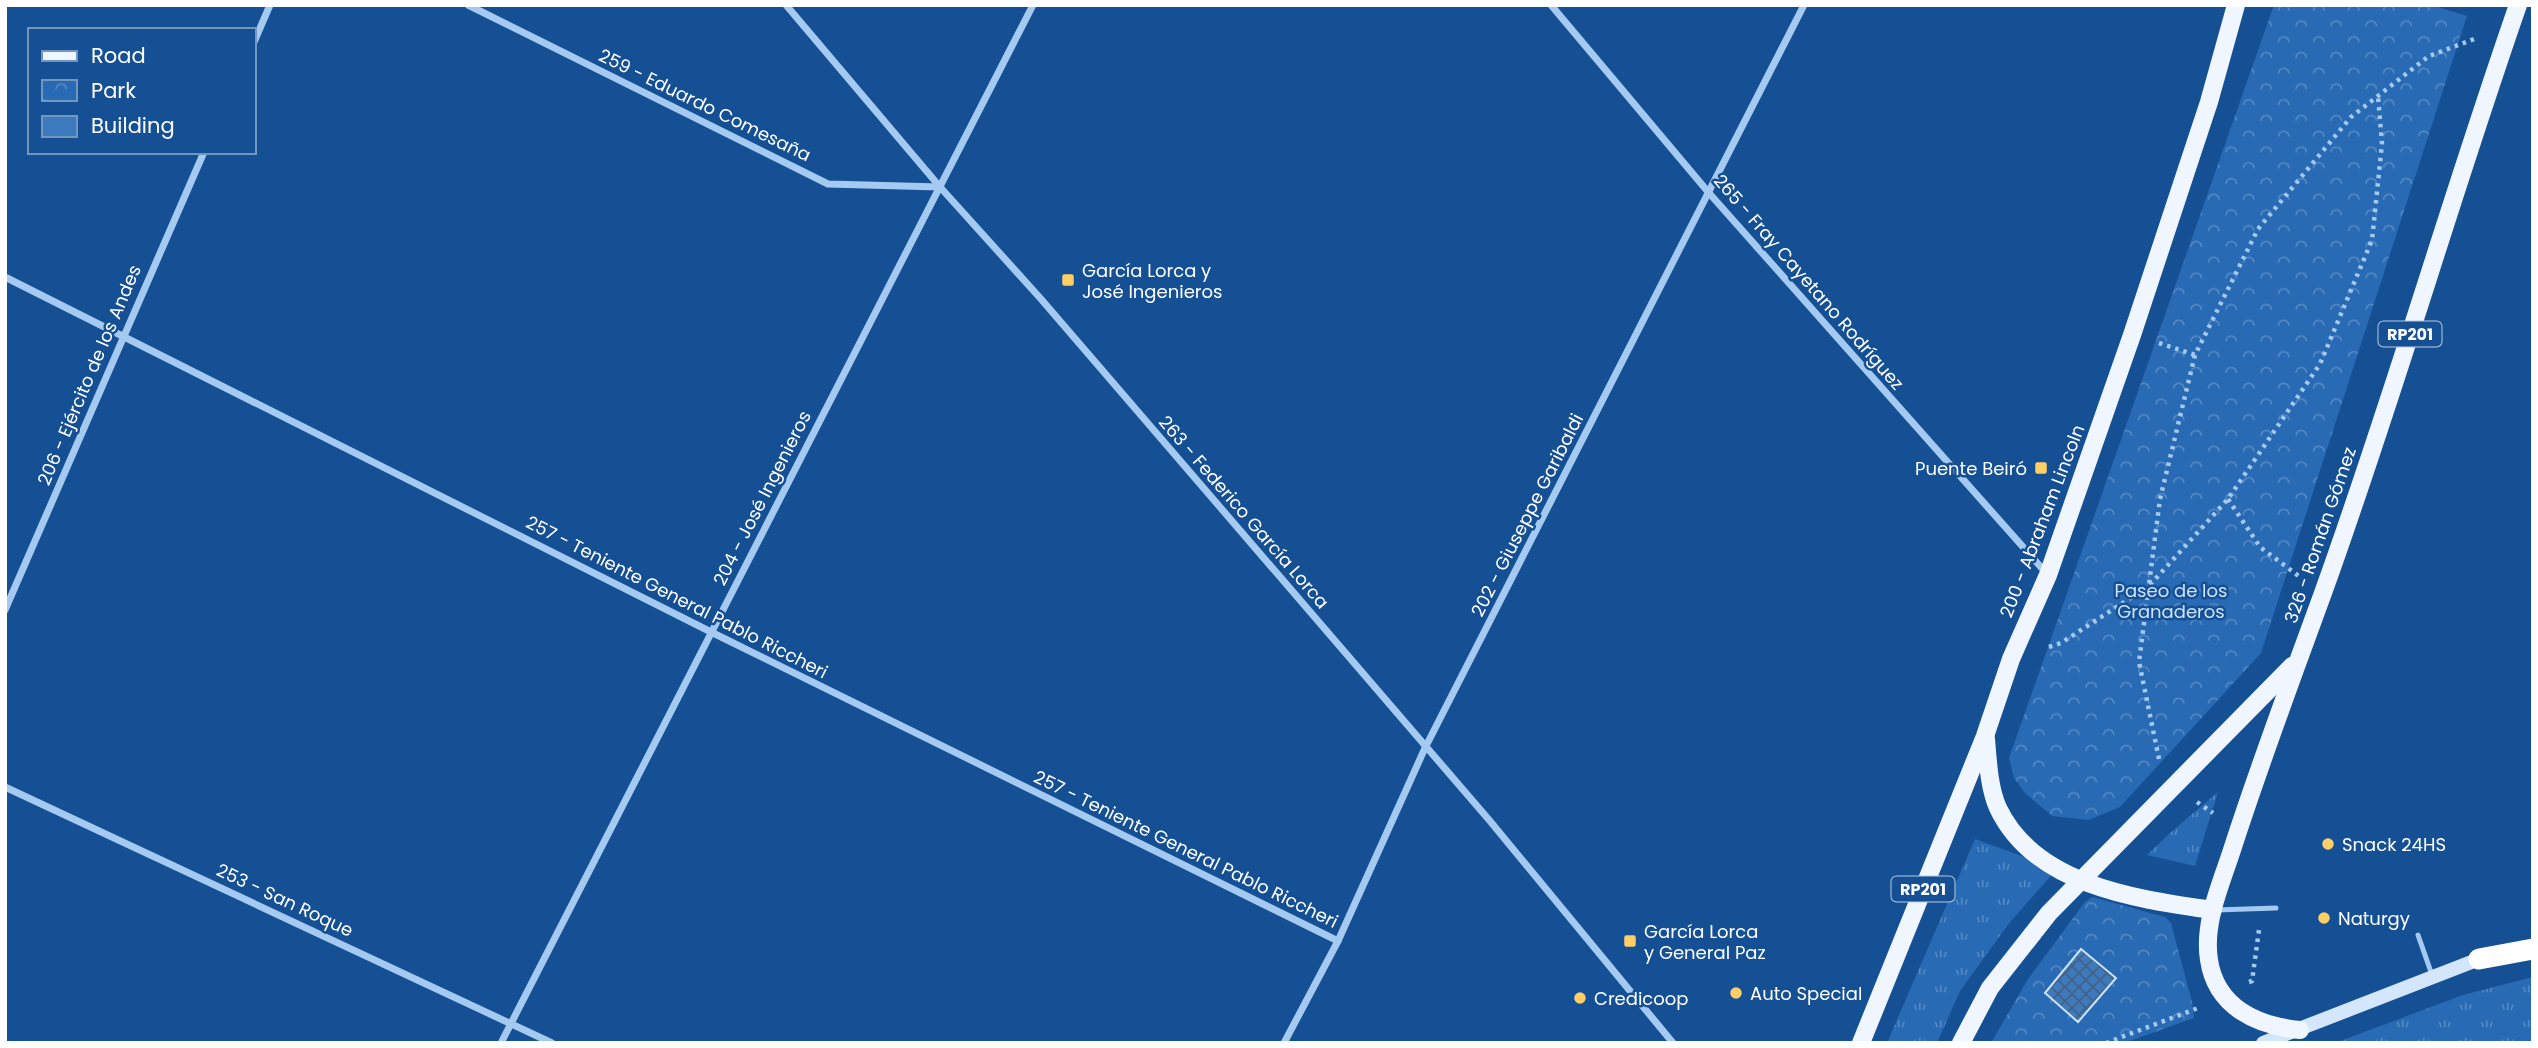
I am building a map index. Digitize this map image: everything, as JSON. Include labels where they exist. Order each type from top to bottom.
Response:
[{"type":"highway","points":[[2480,959],[2533,949]]},
{"type":"main road","name":"200 - Abraham Lincoln","points":[[1861,1043],[1985,736],[2011,659],[2048,576],[2209,102],[2236,5]]},
{"type":"main road","name":"326 - Román Gómez","points":[[2300,1030],[2283,1028],[2247,1017],[2224,995],[2208,958],[2213,910],[2241,821],[2323,594],[2518,5]]},
{"type":"main road","points":[[1961,1043],[1990,988],[2007,964],[2080,880],[2297,662]]},
{"type":"main road","points":[[1985,736],[1997,807],[2015,836],[2045,860],[2080,880],[2115,892],[2213,910]]},
{"type":"main road","points":[[2263,1043],[2533,939]]},
{"type":"street","points":[[256,37],[270,5]]},
{"type":"street","name":"259 - Eduardo Comesaña","points":[[468,5],[828,184],[940,187]]},
{"type":"street","name":"263 - Federico García Lorca","points":[[786,5],[940,187],[1041,299],[1490,821],[1673,1043]]},
{"type":"street","name":"204 - José Ingenieros","points":[[501,1043],[1033,5]]},
{"type":"street","name":"265 - Fray Cayetano Rodríguez","points":[[1551,5],[1709,193],[2048,576]]},
{"type":"street","name":"202 - Giuseppe Garibaldi","points":[[1284,1043],[1338,941],[1425,748],[1804,5]]},
{"type":"street","name":"206 - Ejército de los Andes","points":[[5,611],[203,154]]},
{"type":"street","name":"257 - Teniente General Pablo Riccheri","points":[[5,278],[711,632],[1338,941]]},
{"type":"street","name":"253 - San Roque","points":[[5,787],[552,1043]]},
{"type":"lane","points":[[2213,910],[2276,908]]},
{"type":"lane","points":[[2418,935],[2432,976]]},
{"type":"path","points":[[2241,821],[2210,812],[2176,786],[2159,761],[2139,662],[2160,499],[2195,355],[2258,229],[2351,117],[2429,56],[2511,26]]},
{"type":"path","points":[[2011,659],[2061,643],[2149,586],[2228,499],[2320,363],[2372,240],[2382,144],[2378,96]]},
{"type":"path","points":[[2132,335],[2195,355]]},
{"type":"path","points":[[2228,499],[2260,547],[2323,594]]},
{"type":"green space","name":"Paseo de los Granaderos","points":[[2274,5],[2431,5],[2467,16],[2261,653],[2120,807],[2089,820],[2052,816],[2025,793],[2014,778],[2009,758]]},
{"type":"green space","points":[[2218,792],[2195,866],[2147,855],[2170,833]]},
{"type":"green space","points":[[1975,839],[2057,869],[2010,922],[1960,991],[1937,1043],[1887,1043]]},
{"type":"green space","points":[[2092,897],[2165,917],[2171,923],[2194,1018],[2124,1043],[1991,1043],[2028,979],[2085,902]]},
{"type":"green space","points":[[2533,977],[2533,1043],[2335,1043],[2463,995]]},
{"type":"building","points":[[2081,949],[2116,978],[2078,1022],[2045,993]]},
{"type":"place","name":"García Lorca y José Ingenieros","points":[[1068,280]]},
{"type":"place","name":"Puente Beiró","points":[[2041,468]]},
{"type":"place","name":"Snack 24HS","points":[[2328,844]]},
{"type":"place","name":"Naturgy","points":[[2324,918]]},
{"type":"place","name":"García Lorca y General Paz","points":[[1630,941]]},
{"type":"place","name":"Auto Special","points":[[1736,993]]},
{"type":"place","name":"Credicoop","points":[[1580,998]]}]
